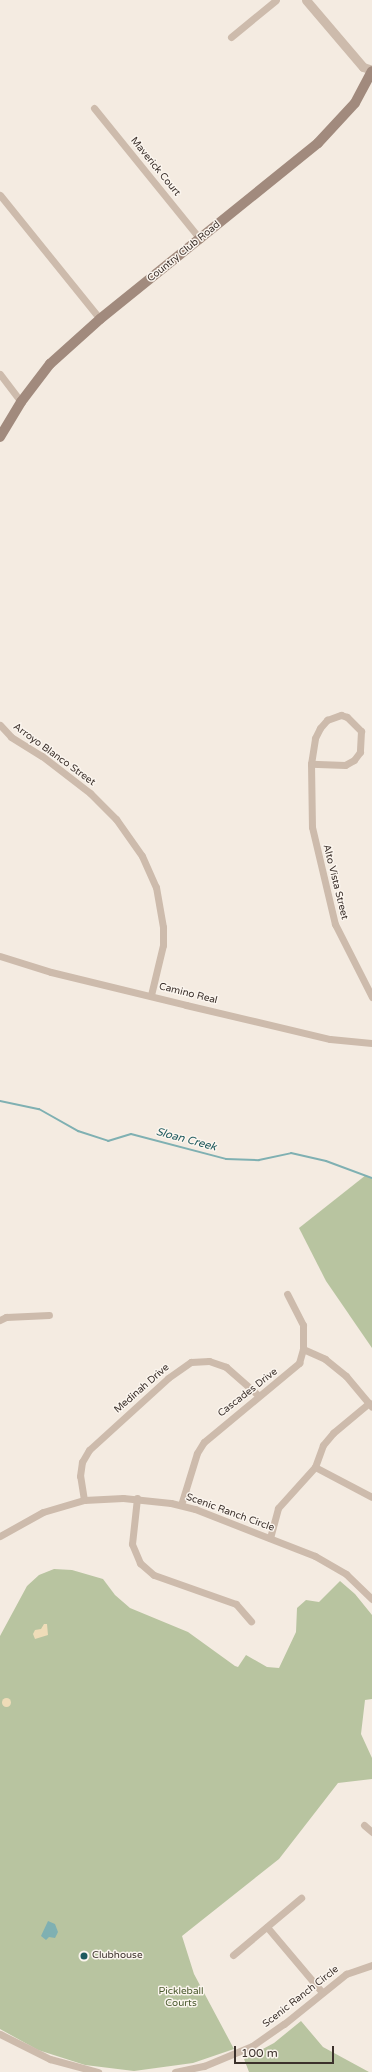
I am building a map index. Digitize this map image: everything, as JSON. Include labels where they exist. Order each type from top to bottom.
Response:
[{"type":"main road","name":"Country Club Road","points":[[0,436],[21,402],[50,364],[100,319],[318,143],[341,121],[370,84],[372,71]]},
{"type":"street","points":[[231,37],[276,0]]},
{"type":"street","points":[[306,0],[363,67],[372,71]]},
{"type":"street","name":"Maverick Court","points":[[94,108],[200,239]]},
{"type":"street","points":[[0,196],[100,319]]},
{"type":"street","points":[[0,374],[21,402]]},
{"type":"street","name":"Alto Vista Street","points":[[311,764],[339,766],[354,760],[362,746],[361,730],[347,717],[335,716],[327,720],[315,738],[311,764],[312,827],[335,924],[372,997]]},
{"type":"street","name":"Arroyo Blanco Street","points":[[0,725],[11,737],[42,756],[90,793],[116,819],[142,856],[156,887],[163,927],[163,945],[151,995]]},
{"type":"street","name":"Camino Real","points":[[0,956],[51,972],[330,1039],[372,1044]]},
{"type":"street","name":"Cascades Drive","points":[[181,1505],[197,1453],[204,1442],[258,1395],[299,1363],[303,1349],[303,1325],[287,1294]]},
{"type":"street","points":[[0,1320],[6,1317],[49,1315]]},
{"type":"street","points":[[270,1538],[278,1508],[315,1467],[323,1445],[334,1433],[370,1405],[346,1376],[325,1359],[303,1349]]},
{"type":"street","name":"Medinah Drive","points":[[84,1500],[80,1476],[82,1462],[89,1450],[168,1378],[191,1362],[209,1361],[226,1367],[258,1395]]},
{"type":"street","points":[[315,1467],[372,1496]]},
{"type":"street","points":[[137,1498],[132,1544],[140,1563],[154,1575],[236,1604],[251,1621]]},
{"type":"street","name":"Scenic Ranch Circle","points":[[0,1536],[43,1512],[84,1500],[137,1498],[181,1505],[315,1556],[336,1568],[372,1599]]},
{"type":"street","points":[[364,1825],[372,1832]]},
{"type":"street","points":[[234,1955],[301,1898]]},
{"type":"street","points":[[267,1927],[322,1992]]},
{"type":"street","name":"Scenic Ranch Circle","points":[[175,2072],[205,2069],[263,2039],[346,1974],[372,1965]]},
{"type":"street","points":[[0,2034],[50,2059],[98,2072]]},
{"type":"green space","points":[[366,1175],[372,1179],[372,1348],[326,1281],[299,1228]]},
{"type":"green space","name":"Pickleball Courts","points":[[54,1569],[72,1570],[103,1579],[115,1595],[130,1608],[188,1632],[238,1667],[246,1655],[267,1667],[279,1668],[296,1632],[297,1608],[306,1600],[319,1602],[340,1581],[355,1594],[372,1615],[372,1699],[365,1700],[361,1734],[372,1758],[372,1779],[338,1783],[279,1859],[182,1936],[194,1974],[234,2049],[193,2063],[134,2071],[85,2065],[38,2050],[0,2029],[0,1636],[27,1586],[39,1575]]},
{"type":"green space","points":[[301,2021],[323,2047],[369,2072],[249,2072],[244,2059],[274,2043]]},
{"type":"sand","points":[[44,1624],[47,1624],[48,1635],[35,1639],[33,1634],[35,1630],[41,1629]]},
{"type":"sand","points":[[4,1698],[8,1698],[10,1702],[8,1706],[4,1706],[2,1704],[2,1700]]},
{"type":"water","points":[[48,1921],[55,1924],[58,1932],[55,1938],[49,1937],[46,1940],[41,1936]]},
{"type":"waterway","name":"Sloan Creek","points":[[0,1101],[39,1109],[78,1131],[108,1141],[131,1134],[226,1159],[259,1160],[291,1153],[326,1161],[372,1178]]},
{"type":"place","name":"Clubhouse","points":[[84,1956]]}]
